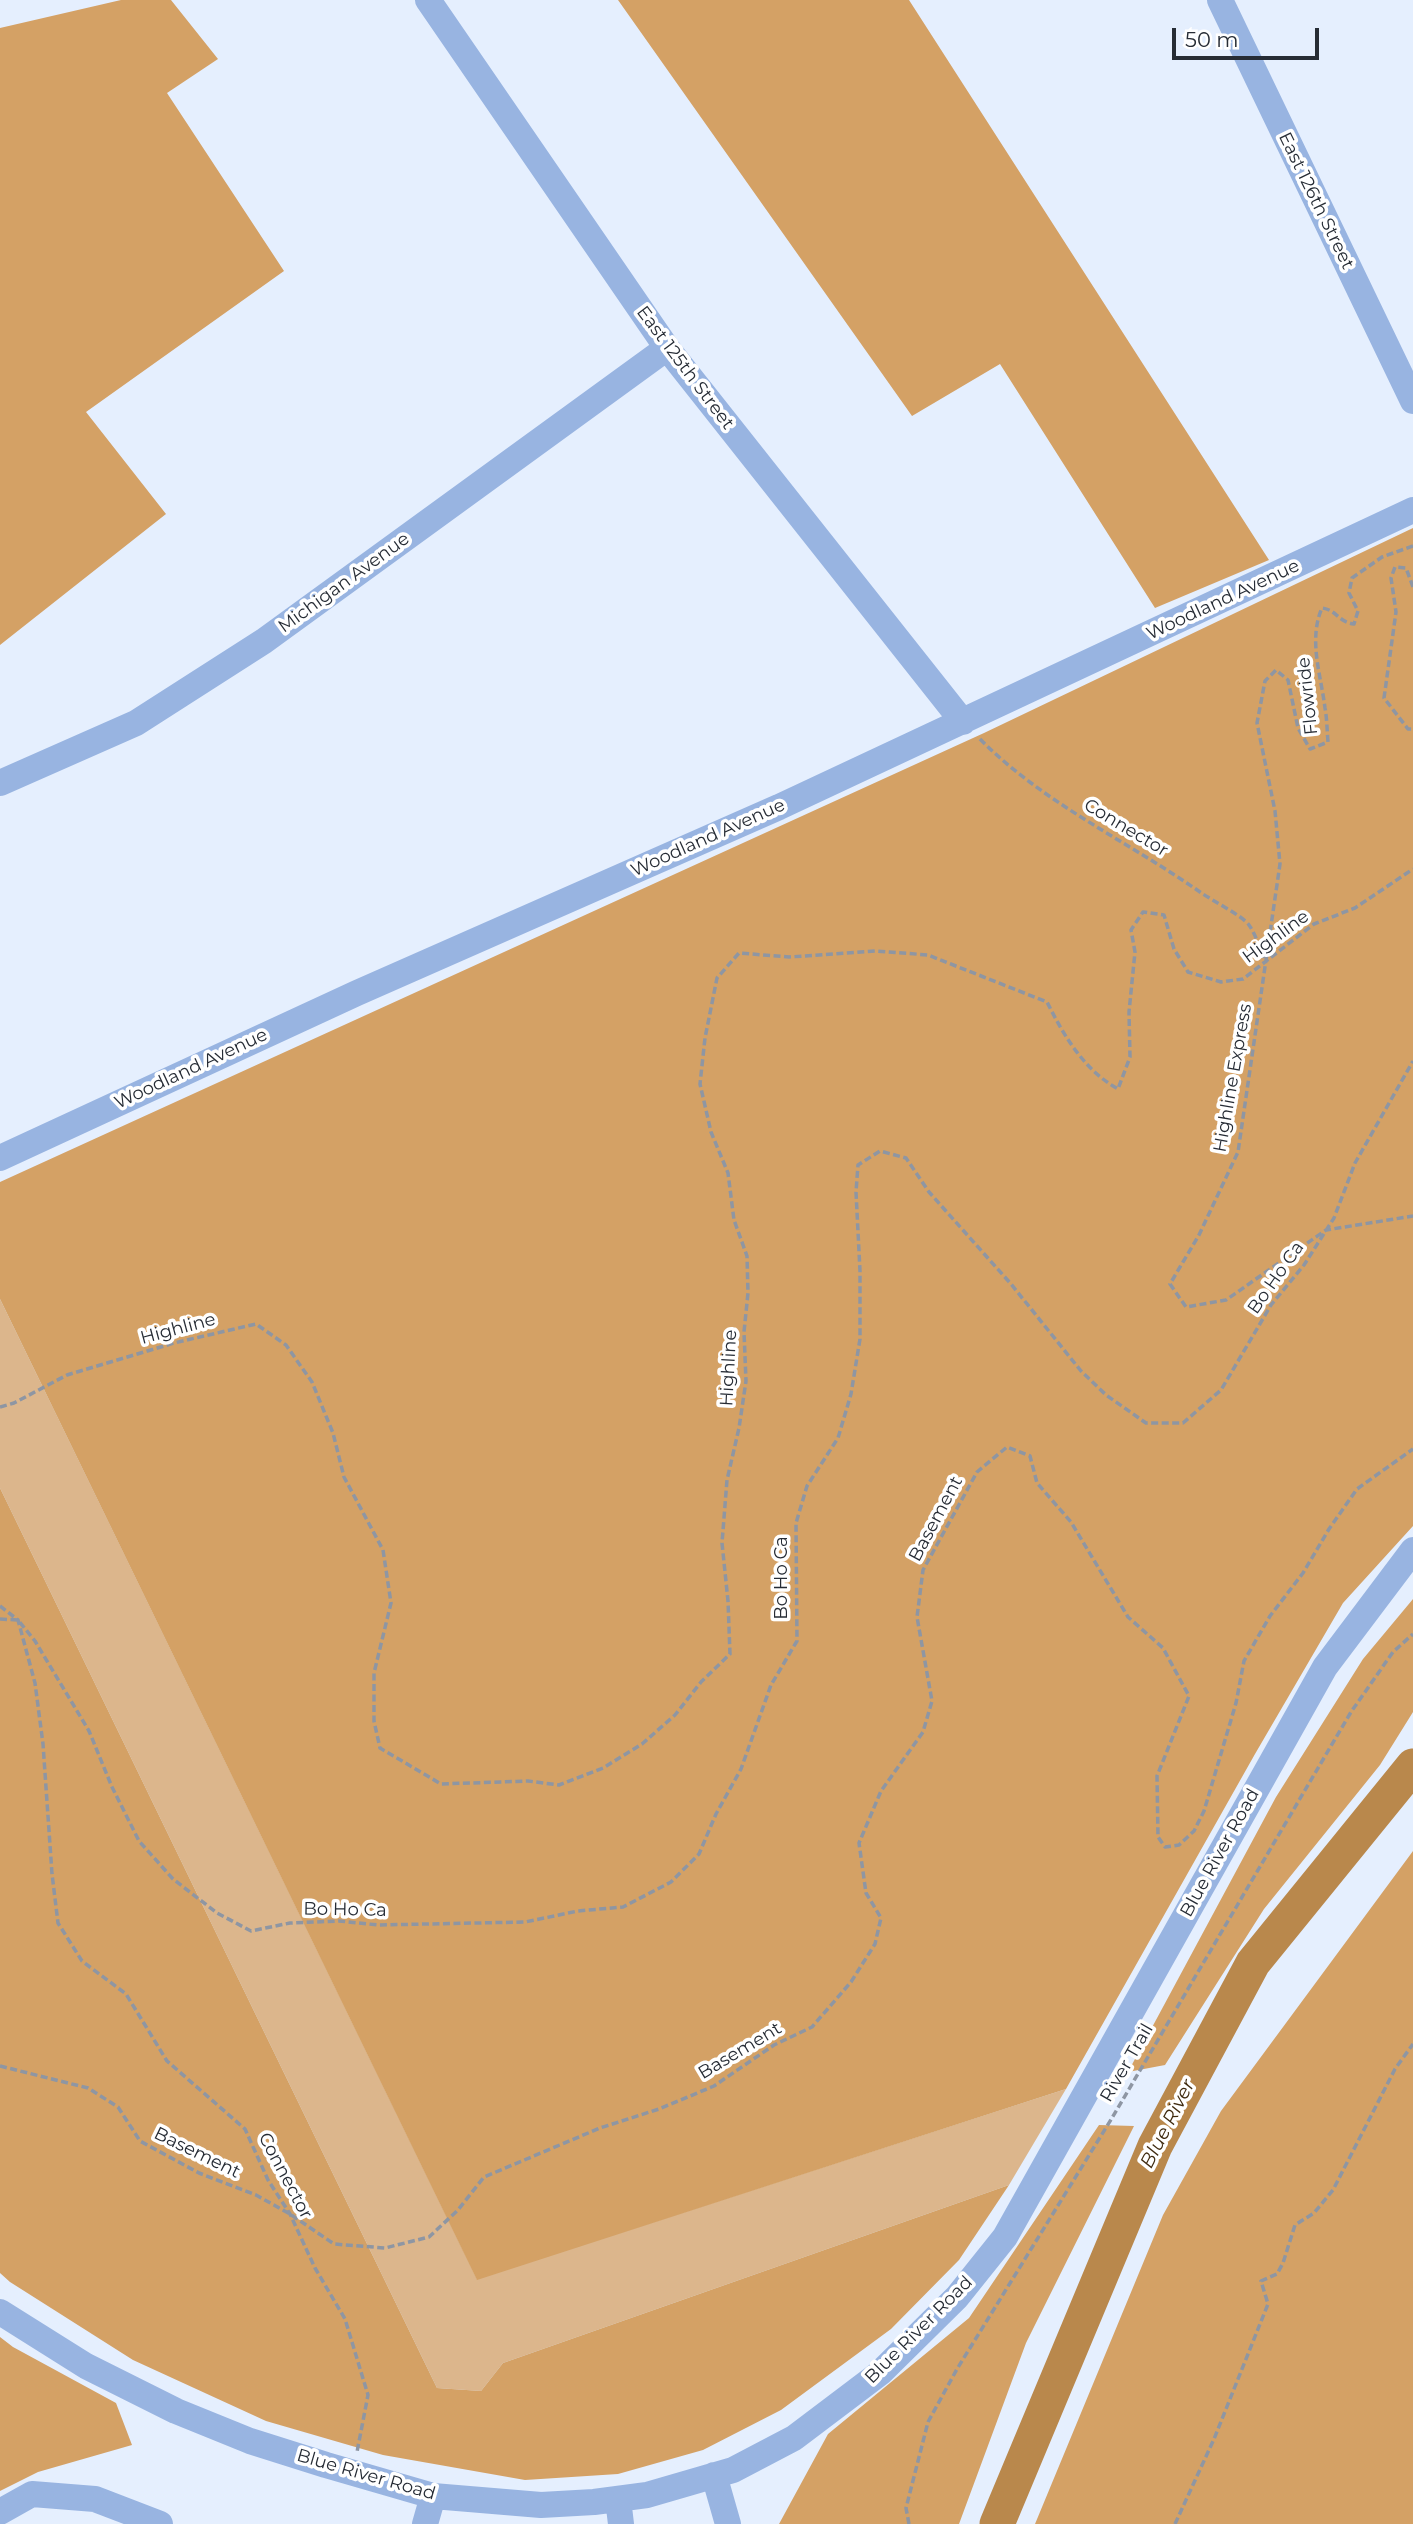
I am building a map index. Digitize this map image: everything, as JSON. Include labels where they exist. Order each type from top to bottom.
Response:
[{"type":"street","name":"East 125th Street","points":[[428,0],[667,348],[963,722]]},
{"type":"street","name":"East 126th Street","points":[[1220,0],[1413,401]]},
{"type":"street","name":"Michigan Avenue","points":[[0,783],[136,723],[264,641],[667,348]]},
{"type":"street","name":"Woodland Avenue","points":[[0,1158],[345,998],[779,807],[1413,510]]},
{"type":"street","name":"Blue River Road","points":[[0,2312],[86,2366],[176,2411],[250,2441],[433,2496],[620,2511],[647,2494],[733,2469],[794,2438],[880,2373],[957,2297],[1005,2236],[1325,1667],[1413,1550]]},
{"type":"street","points":[[715,2475],[728,2524]]},
{"type":"street","points":[[0,2512],[32,2494],[95,2499],[160,2524]]},
{"type":"street","points":[[425,2524],[433,2496]]},
{"type":"path","name":"Flowride","points":[[1266,961],[1280,864],[1275,811],[1257,723],[1265,681],[1276,670],[1288,680],[1298,728],[1310,749],[1328,741],[1325,706],[1316,665],[1318,617],[1322,608],[1331,610],[1344,623],[1354,624],[1358,611],[1349,593],[1352,579],[1382,557],[1413,546]]},
{"type":"path","points":[[1413,587],[1406,568],[1395,567],[1391,578],[1396,612],[1384,698],[1408,729],[1413,729]]},
{"type":"path","name":"Connector","points":[[963,722],[997,756],[1048,795],[1161,865],[1249,924],[1266,961]]},
{"type":"path","name":"Highline","points":[[0,1407],[14,1404],[67,1375],[174,1343],[256,1324],[286,1345],[312,1382],[333,1433],[344,1477],[383,1549],[391,1603],[374,1673],[373,1721],[380,1748],[441,1784],[528,1781],[559,1785],[603,1768],[642,1744],[675,1715],[701,1682],[730,1654],[722,1543],[727,1480],[746,1381],[744,1332],[748,1268],[747,1256],[734,1220],[728,1173],[710,1132],[700,1084],[705,1038],[718,978],[739,953],[789,957],[876,951],[928,955],[1046,1002],[1065,1037],[1101,1079],[1118,1089],[1130,1057],[1129,1012],[1135,952],[1131,930],[1143,912],[1164,915],[1174,949],[1188,972],[1221,982],[1242,979],[1314,924],[1355,908],[1413,869]]},
{"type":"path","name":"Highline Express","points":[[1266,961],[1238,1152],[1199,1235],[1170,1284],[1186,1307],[1226,1300],[1326,1230],[1413,1216]]},
{"type":"path","name":"Bo Ho Ca","points":[[18,1620],[35,1641],[89,1731],[112,1787],[139,1841],[173,1878],[217,1913],[251,1931],[290,1923],[339,1921],[378,1925],[525,1922],[578,1911],[622,1907],[671,1882],[699,1854],[716,1814],[741,1769],[771,1685],[797,1641],[796,1523],[807,1486],[838,1438],[851,1394],[860,1339],[856,1192],[858,1165],[880,1151],[906,1158],[929,1192],[1019,1294],[1081,1371],[1106,1395],[1146,1423],[1183,1423],[1221,1390],[1271,1305],[1304,1265],[1334,1218],[1355,1163],[1413,1061]]},
{"type":"path","name":"Basement","points":[[0,2066],[88,2088],[118,2106],[140,2141],[199,2173],[256,2195],[334,2244],[385,2248],[429,2237],[458,2210],[484,2177],[600,2127],[659,2109],[714,2086],[774,2045],[813,2027],[851,1982],[875,1944],[881,1918],[866,1893],[859,1843],[881,1791],[923,1732],[932,1701],[917,1617],[923,1570],[977,1472],[1007,1447],[1030,1456],[1037,1483],[1071,1522],[1128,1617],[1163,1648],[1189,1696],[1157,1776],[1158,1837],[1165,1847],[1180,1845],[1194,1831],[1204,1811],[1236,1703],[1244,1661],[1270,1616],[1303,1573],[1357,1489],[1413,1449]]},
{"type":"path","points":[[0,1606],[18,1620]]},
{"type":"path","points":[[0,1619],[18,1620]]},
{"type":"path","name":"Connector","points":[[18,1620],[35,1683],[42,1731],[58,1923],[82,1961],[126,1994],[167,2061],[245,2129],[268,2179],[290,2214],[315,2268],[345,2319],[368,2395],[352,2473]]},
{"type":"path","name":"River Trail","points":[[909,2524],[906,2508],[928,2422],[957,2370],[1112,2118],[1351,1712],[1393,1652],[1413,1634]]},
{"type":"path","points":[[1175,2524],[1214,2439],[1268,2304],[1261,2280],[1277,2274],[1295,2225],[1314,2213],[1333,2190],[1395,2069],[1413,2044]]},
{"type":"shaded area","points":[[121,0],[171,0],[218,59],[167,93],[284,271],[86,412],[166,514],[0,645],[0,28]]},
{"type":"shaded area","points":[[618,0],[909,0],[1269,560],[1155,608],[1000,364],[912,416]]},
{"type":"shaded area","points":[[1413,528],[1413,1526],[1343,1603],[1066,2089],[477,2280],[0,1299],[0,1182],[984,733]]},
{"type":"shaded area","points":[[0,1299],[477,2279],[1066,2089],[1009,2185],[503,2363],[481,2391],[437,2388],[0,1488]]},
{"type":"shaded area","points":[[0,1488],[437,2388],[481,2391],[503,2363],[1009,2185],[959,2260],[891,2329],[781,2410],[703,2450],[618,2474],[525,2480],[383,2455],[266,2421],[133,2360],[10,2282],[0,2273]]},
{"type":"shaded area","points":[[1413,1599],[1413,1712],[1380,1765],[1264,1909],[1165,2065],[1128,2072],[1276,1797],[1363,1659]]},
{"type":"shaded area","points":[[1413,1851],[1413,2524],[1035,2524],[1163,2215],[1221,2111]]},
{"type":"shaded area","points":[[1099,2125],[1134,2126],[1026,2343],[959,2524],[779,2524],[828,2434],[969,2318]]},
{"type":"shaded area","points":[[0,2337],[13,2347],[116,2403],[132,2445],[38,2472],[0,2491]]},
{"type":"waterway","name":"Blue River","points":[[997,2524],[1155,2146],[1253,1963],[1413,1766]]}]
